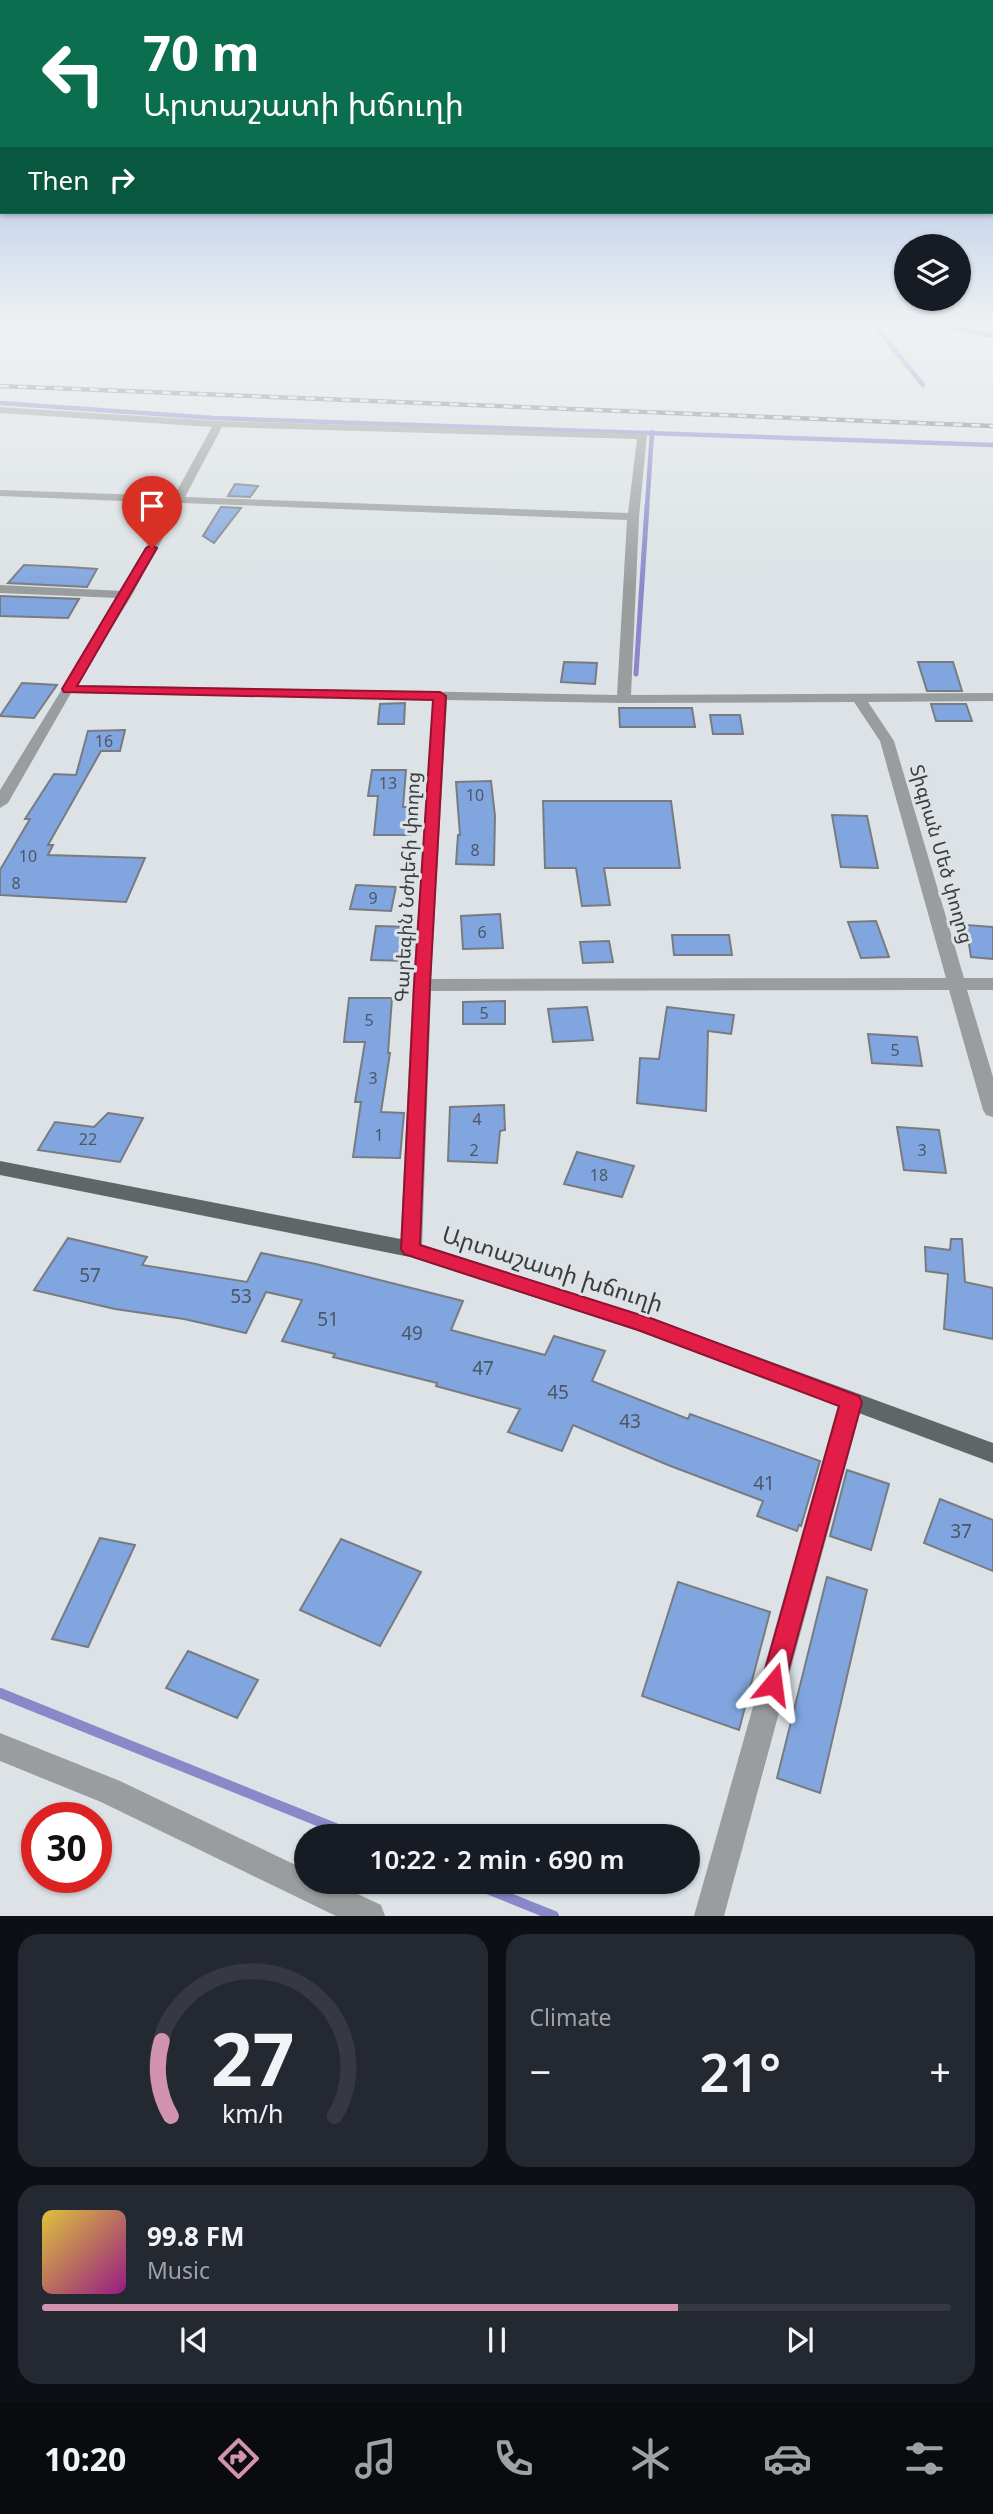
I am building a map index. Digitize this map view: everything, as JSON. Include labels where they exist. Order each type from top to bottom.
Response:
[{"type":"main road","name":"Արտաշատի խճուղի","points":[[0,1168],[411,1249],[646,1325],[993,1453]]},
{"type":"street","points":[[22,411],[219,424],[643,436],[633,517],[624,699]]},
{"type":"street","points":[[0,803],[127,595],[219,424]]},
{"type":"street","points":[[0,493],[633,517]]},
{"type":"street","points":[[0,589],[127,595]]},
{"type":"street","points":[[68,689],[624,699],[993,697]]},
{"type":"street","name":"Գարեգին Նժդեհի փողոց","points":[[411,1249],[422,985],[440,696]]},
{"type":"street","name":"Տիգրան Մեծ փողոց","points":[[858,697],[887,741],[993,1110]]},
{"type":"street","points":[[422,985],[993,984]]},
{"type":"street","points":[[709,1916],[851,1402]]},
{"type":"street","points":[[0,1747],[110,1791],[370,1916]]},
{"type":"building","points":[[235,484],[258,486],[250,497],[228,496]]},
{"type":"building","points":[[221,507],[241,508],[214,543],[203,536]]},
{"type":"building","points":[[24,565],[97,569],[87,587],[8,583]]},
{"type":"building","points":[[0,596],[79,599],[68,618],[0,616]]},
{"type":"building","points":[[564,662],[597,663],[595,684],[561,682]]},
{"type":"building","points":[[918,662],[953,662],[962,691],[927,691]]},
{"type":"building","points":[[22,683],[57,685],[34,718],[0,716]]},
{"type":"building","points":[[405,703],[404,724],[378,724],[380,704]]},
{"type":"building","points":[[931,704],[966,704],[972,721],[936,721]]},
{"type":"building","points":[[619,708],[692,708],[695,727],[620,727]]},
{"type":"building","points":[[710,715],[740,715],[743,734],[713,734]]},
{"type":"building","points":[[125,730],[120,751],[101,751],[48,845],[53,845],[48,855],[145,858],[126,902],[0,895],[0,870],[30,819],[25,819],[54,774],[76,775],[88,731]]},
{"type":"building","points":[[372,770],[406,770],[403,807],[413,807],[411,835],[374,835],[378,796],[368,796]]},
{"type":"building","points":[[491,781],[495,816],[494,865],[456,864],[460,835],[456,782]]},
{"type":"building","points":[[543,801],[671,801],[680,868],[604,868],[610,905],[582,906],[576,868],[545,868]]},
{"type":"building","points":[[832,815],[867,816],[878,868],[841,867]]},
{"type":"building","points":[[356,885],[396,887],[391,911],[350,909]]},
{"type":"building","points":[[500,914],[503,948],[463,949],[461,916]]},
{"type":"building","points":[[876,921],[889,957],[861,958],[848,922]]},
{"type":"building","points":[[966,925],[993,927],[993,959],[971,957]]},
{"type":"building","points":[[376,926],[414,927],[411,961],[371,960]]},
{"type":"building","points":[[672,935],[729,935],[732,955],[674,955]]},
{"type":"building","points":[[609,941],[613,962],[583,963],[580,942]]},
{"type":"building","points":[[349,998],[392,998],[390,1053],[381,1112],[404,1113],[400,1158],[353,1157],[361,1102],[355,1102],[365,1042],[344,1042]]},
{"type":"building","points":[[505,1001],[505,1024],[463,1024],[463,1002]]},
{"type":"building","points":[[587,1007],[593,1040],[553,1042],[548,1009]]},
{"type":"building","points":[[667,1007],[734,1015],[731,1034],[708,1031],[706,1111],[637,1103],[640,1058],[659,1059]]},
{"type":"building","points":[[868,1034],[917,1037],[922,1066],[872,1063]]},
{"type":"building","points":[[504,1105],[505,1130],[500,1131],[497,1163],[448,1161],[450,1107]]},
{"type":"building","points":[[108,1113],[143,1118],[120,1162],[38,1150],[55,1122],[94,1127]]},
{"type":"building","points":[[897,1127],[939,1130],[946,1173],[904,1170]]},
{"type":"building","points":[[577,1152],[634,1166],[622,1197],[564,1184]]},
{"type":"building","points":[[68,1238],[147,1257],[142,1265],[247,1282],[261,1253],[316,1264],[463,1301],[451,1330],[545,1355],[554,1336],[605,1351],[592,1381],[688,1419],[690,1414],[820,1461],[801,1526],[799,1525],[797,1531],[757,1516],[763,1501],[573,1425],[562,1451],[508,1432],[520,1409],[436,1386],[437,1383],[333,1357],[335,1354],[282,1341],[302,1300],[266,1292],[246,1333],[184,1319],[115,1309],[34,1290]]},
{"type":"building","points":[[951,1239],[962,1239],[965,1282],[993,1288],[993,1339],[944,1329],[948,1274],[926,1271],[925,1247],[950,1250]]},
{"type":"building","points":[[847,1470],[889,1484],[871,1550],[830,1536]]},
{"type":"building","points":[[940,1499],[993,1520],[993,1571],[924,1543]]},
{"type":"building","points":[[100,1538],[135,1545],[88,1647],[52,1639]]},
{"type":"building","points":[[341,1539],[421,1572],[380,1646],[300,1610]]},
{"type":"building","points":[[827,1577],[867,1590],[820,1793],[777,1778]]},
{"type":"building","points":[[678,1582],[770,1612],[739,1730],[642,1696]]},
{"type":"building","points":[[188,1651],[258,1680],[237,1718],[166,1688]]},
{"type":"waterway","points":[[120,411],[214,418],[652,433]]},
{"type":"waterway","points":[[647,507],[652,433]]},
{"type":"waterway","points":[[652,433],[993,445]]},
{"type":"waterway","points":[[636,674],[647,506]]},
{"type":"waterway","points":[[0,1693],[325,1824]]},
{"type":"waterway","points":[[500,1894],[554,1916]]},
{"type":"railway","points":[[631,411],[993,426]]},
{"type":"route","points":[[152,548],[127,595],[68,689],[440,696],[422,985],[411,1249],[646,1325],[851,1402],[773,1684]]}]
